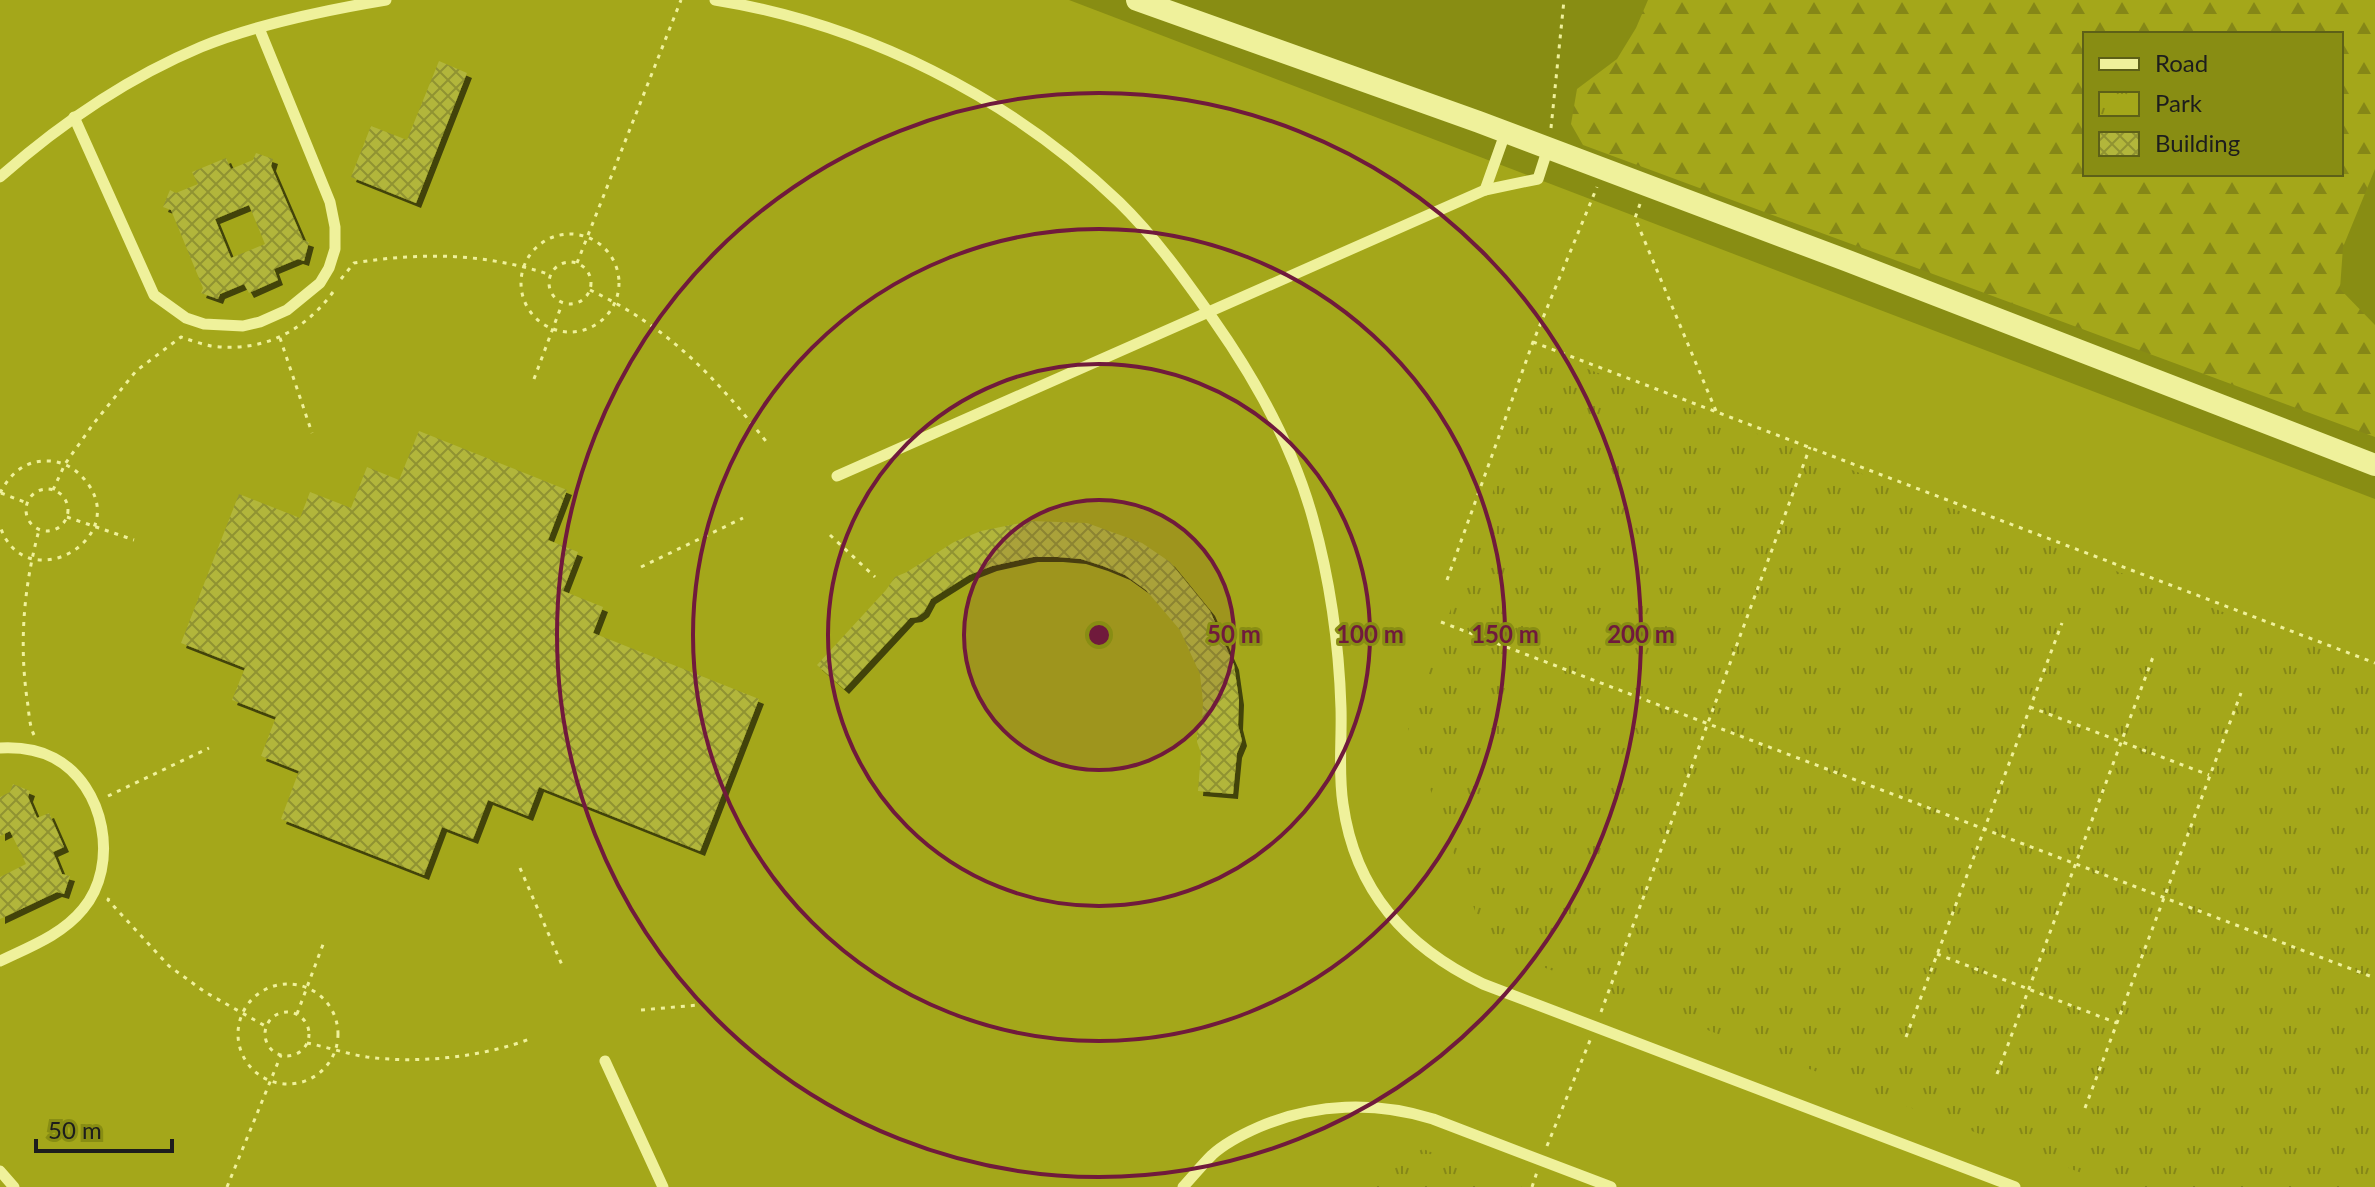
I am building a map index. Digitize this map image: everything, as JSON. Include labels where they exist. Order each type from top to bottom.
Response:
[{"type":"street","points":[[1137,0],[1506,131],[2375,465]]},
{"type":"lane","points":[[0,177],[74,117],[138,78],[202,47],[259,28],[386,0]]},
{"type":"lane","points":[[715,0],[809,23],[883,48],[968,90],[1055,147],[1120,202],[1174,263],[1240,356],[1264,398],[1286,445],[1313,518],[1329,591],[1338,662],[1341,711],[1339,758],[1343,805],[1354,852],[1371,889],[1393,920],[1423,949],[1450,968],[1483,984],[2015,1187]]},
{"type":"lane","points":[[74,117],[154,295],[186,318],[204,324],[243,326],[273,317],[303,299],[320,283],[333,257],[335,227],[330,202],[259,28]]},
{"type":"lane","points":[[1485,190],[1506,131]]},
{"type":"lane","points":[[837,476],[1485,190],[1538,179],[1548,148]]},
{"type":"lane","points":[[0,748],[21,747],[39,752],[56,758],[69,769],[94,802],[104,846],[102,870],[84,909],[48,938],[0,961]]},
{"type":"lane","points":[[605,1061],[663,1187]]},
{"type":"lane","points":[[1183,1187],[1213,1154],[1241,1135],[1292,1114],[1366,1106],[1404,1110],[1433,1119],[1611,1187]]},
{"type":"lane","points":[[0,1171],[14,1187]]},
{"type":"path","points":[[577,263],[681,0]]},
{"type":"path","points":[[1548,148],[1564,0]]},
{"type":"path","points":[[1447,580],[1533,342],[1604,169]]},
{"type":"path","points":[[1648,185],[1635,218],[1716,411]]},
{"type":"path","points":[[574,234],[587,236],[599,242],[615,263],[619,289],[616,302],[610,313],[590,329],[577,333],[552,329],[541,323],[525,303],[521,291],[524,266],[530,255],[549,238],[574,234]]},
{"type":"path","points":[[564,263],[577,263],[590,277],[590,290],[576,304],[562,303],[550,288],[551,275],[564,263]]},
{"type":"path","points":[[590,290],[616,302],[671,339],[705,369],[769,445]]},
{"type":"path","points":[[534,379],[562,303]]},
{"type":"path","points":[[280,338],[312,433]]},
{"type":"path","points":[[1533,342],[2375,663]]},
{"type":"path","points":[[1554,1126],[1595,1027],[1810,447]]},
{"type":"path","points":[[0,526],[9,543],[19,552],[47,561],[76,551],[87,540],[94,526],[96,511],[88,483],[65,464],[39,461],[15,472],[0,493],[27,503]]},
{"type":"path","points":[[53,490],[64,498],[67,517],[53,531],[39,530],[26,516],[27,503],[35,493],[53,490]]},
{"type":"path","points":[[67,517],[134,540]]},
{"type":"path","points":[[641,567],[743,518]]},
{"type":"path","points":[[830,535],[875,577]]},
{"type":"path","points":[[1441,622],[2375,978]]},
{"type":"path","points":[[1906,1037],[2062,623]]},
{"type":"path","points":[[1997,1074],[2153,657]]},
{"type":"path","points":[[2085,1108],[2241,693]]},
{"type":"path","points":[[2030,707],[2209,775]]},
{"type":"path","points":[[108,796],[209,748]]},
{"type":"path","points":[[520,868],[562,965]]},
{"type":"path","points":[[297,1015],[325,939]]},
{"type":"path","points":[[1937,954],[2117,1023]]},
{"type":"path","points":[[291,984],[307,988],[329,1006],[336,1020],[336,1049],[330,1062],[310,1080],[296,1084],[271,1082],[248,1065],[241,1053],[238,1026],[250,1001],[262,991],[276,985],[291,984]]},
{"type":"path","points":[[641,1010],[698,1005]]},
{"type":"path","points":[[283,1013],[297,1015],[306,1024],[307,1043],[294,1055],[281,1055],[267,1041],[270,1020],[283,1013]]},
{"type":"path","points":[[307,1043],[367,1057],[415,1060],[466,1054],[532,1038]]},
{"type":"path","points":[[227,1187],[281,1055]]},
{"type":"green space","points":[[0,0],[1069,0],[2375,499],[2375,1187],[0,1187]]},
{"type":"green space","points":[[1648,0],[2375,0],[2375,169],[2343,247],[2340,289],[2375,325],[2375,437],[1583,145],[1571,124],[1577,89],[1617,59],[1636,28]]},
{"type":"green space","points":[[1543,352],[2375,670],[2375,1187],[2118,1187],[1488,946],[1408,729]]},
{"type":"green space","points":[[1423,1149],[1522,1187],[1338,1187]]},
{"type":"building","points":[[439,61],[467,73],[416,203],[351,177],[371,126],[407,140]]},
{"type":"building","points":[[256,153],[273,159],[271,166],[303,240],[309,242],[304,261],[298,259],[274,269],[278,280],[249,293],[244,284],[220,294],[218,299],[201,293],[203,288],[171,210],[163,207],[170,190],[176,193],[198,184],[192,172],[226,158],[231,169],[253,160]],"holes":[[[249,205],[265,244],[231,258],[215,219]]]},
{"type":"building","points":[[419,431],[567,490],[548,540],[578,552],[563,591],[603,607],[593,633],[759,699],[700,851],[539,787],[528,816],[488,800],[473,839],[442,827],[424,875],[281,819],[299,771],[261,756],[276,717],[232,700],[245,668],[181,643],[239,494],[300,518],[310,492],[351,508],[367,467],[399,480]]},
{"type":"building","points":[[1030,521],[1087,523],[1142,543],[1170,562],[1210,611],[1234,665],[1239,700],[1238,725],[1242,741],[1237,753],[1233,794],[1198,791],[1201,753],[1197,733],[1202,722],[1203,702],[1200,674],[1180,630],[1146,590],[1125,575],[1081,559],[1033,557],[992,566],[969,575],[931,599],[924,612],[910,618],[844,689],[817,665],[895,577],[954,542],[981,531]]},
{"type":"building","points":[[13,784],[30,791],[28,797],[37,818],[49,813],[64,847],[53,852],[62,874],[70,876],[64,894],[57,892],[0,919],[0,877],[26,864],[10,831],[0,836],[0,797],[10,792]]}]
